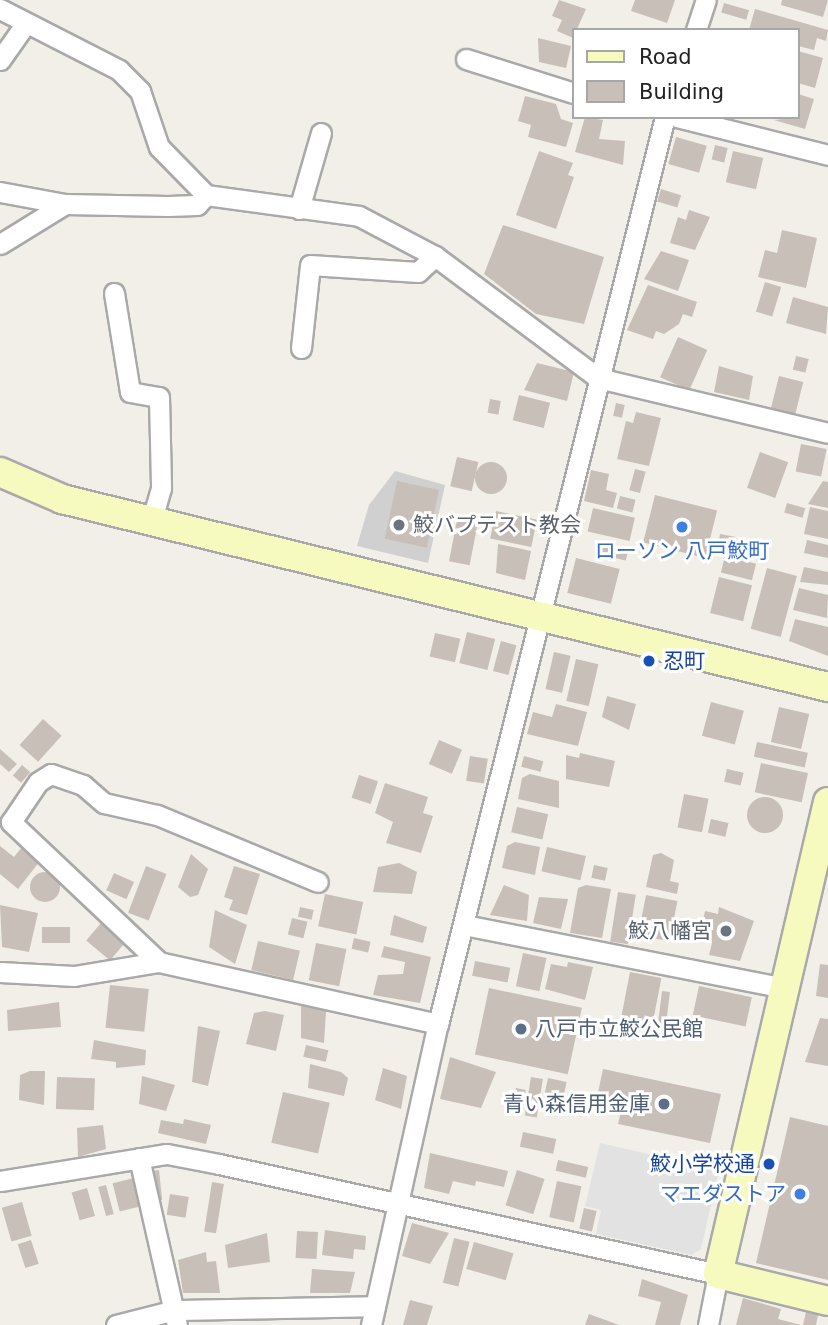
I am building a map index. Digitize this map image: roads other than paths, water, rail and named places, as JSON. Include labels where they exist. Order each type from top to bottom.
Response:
[{"type":"street","points":[[697,28],[706,0]]},
{"type":"street","points":[[0,9],[119,70],[140,90],[159,147],[206,195],[359,216],[435,256],[598,378],[828,433]]},
{"type":"street","points":[[0,61],[26,23]]},
{"type":"street","points":[[466,59],[572,92]]},
{"type":"street","points":[[116,1325],[176,1317],[373,1315],[438,1024],[664,119]]},
{"type":"street","points":[[685,119],[828,155]]},
{"type":"street","points":[[299,209],[321,133]]},
{"type":"street","points":[[0,192],[65,204],[197,205],[206,195]]},
{"type":"street","points":[[0,244],[65,204]]},
{"type":"street","points":[[301,348],[310,265],[418,272],[435,256]]},
{"type":"street","points":[[114,293],[130,392],[159,397],[161,488],[152,519]]},
{"type":"street","points":[[0,472],[62,499],[828,687]]},
{"type":"street","points":[[159,962],[6,825],[27,794],[51,774],[83,785],[104,803],[157,815],[318,882]]},
{"type":"street","points":[[708,1325],[828,802]]},
{"type":"street","points":[[464,925],[784,988]]},
{"type":"street","points":[[0,972],[74,976],[159,962],[438,1024]]},
{"type":"street","points":[[0,1181],[167,1154],[398,1201],[570,1246],[718,1274],[828,1301]]},
{"type":"street","points":[[139,1158],[176,1317]]},
{"type":"place","name":"鮫バプテスト教会","points":[[399,525]]},
{"type":"place","name":"ローソン 八戸鮫町","points":[[682,527]]},
{"type":"place","name":"忍町","points":[[649,661]]},
{"type":"place","name":"鮫八幡宮","points":[[726,931]]},
{"type":"place","name":"八戸市立鮫公民館","points":[[521,1029]]},
{"type":"place","name":"青い森信用金庫","points":[[664,1104]]},
{"type":"place","name":"鮫小学校通","points":[[769,1164]]},
{"type":"place","name":"マエダストア","points":[[800,1194]]}]
